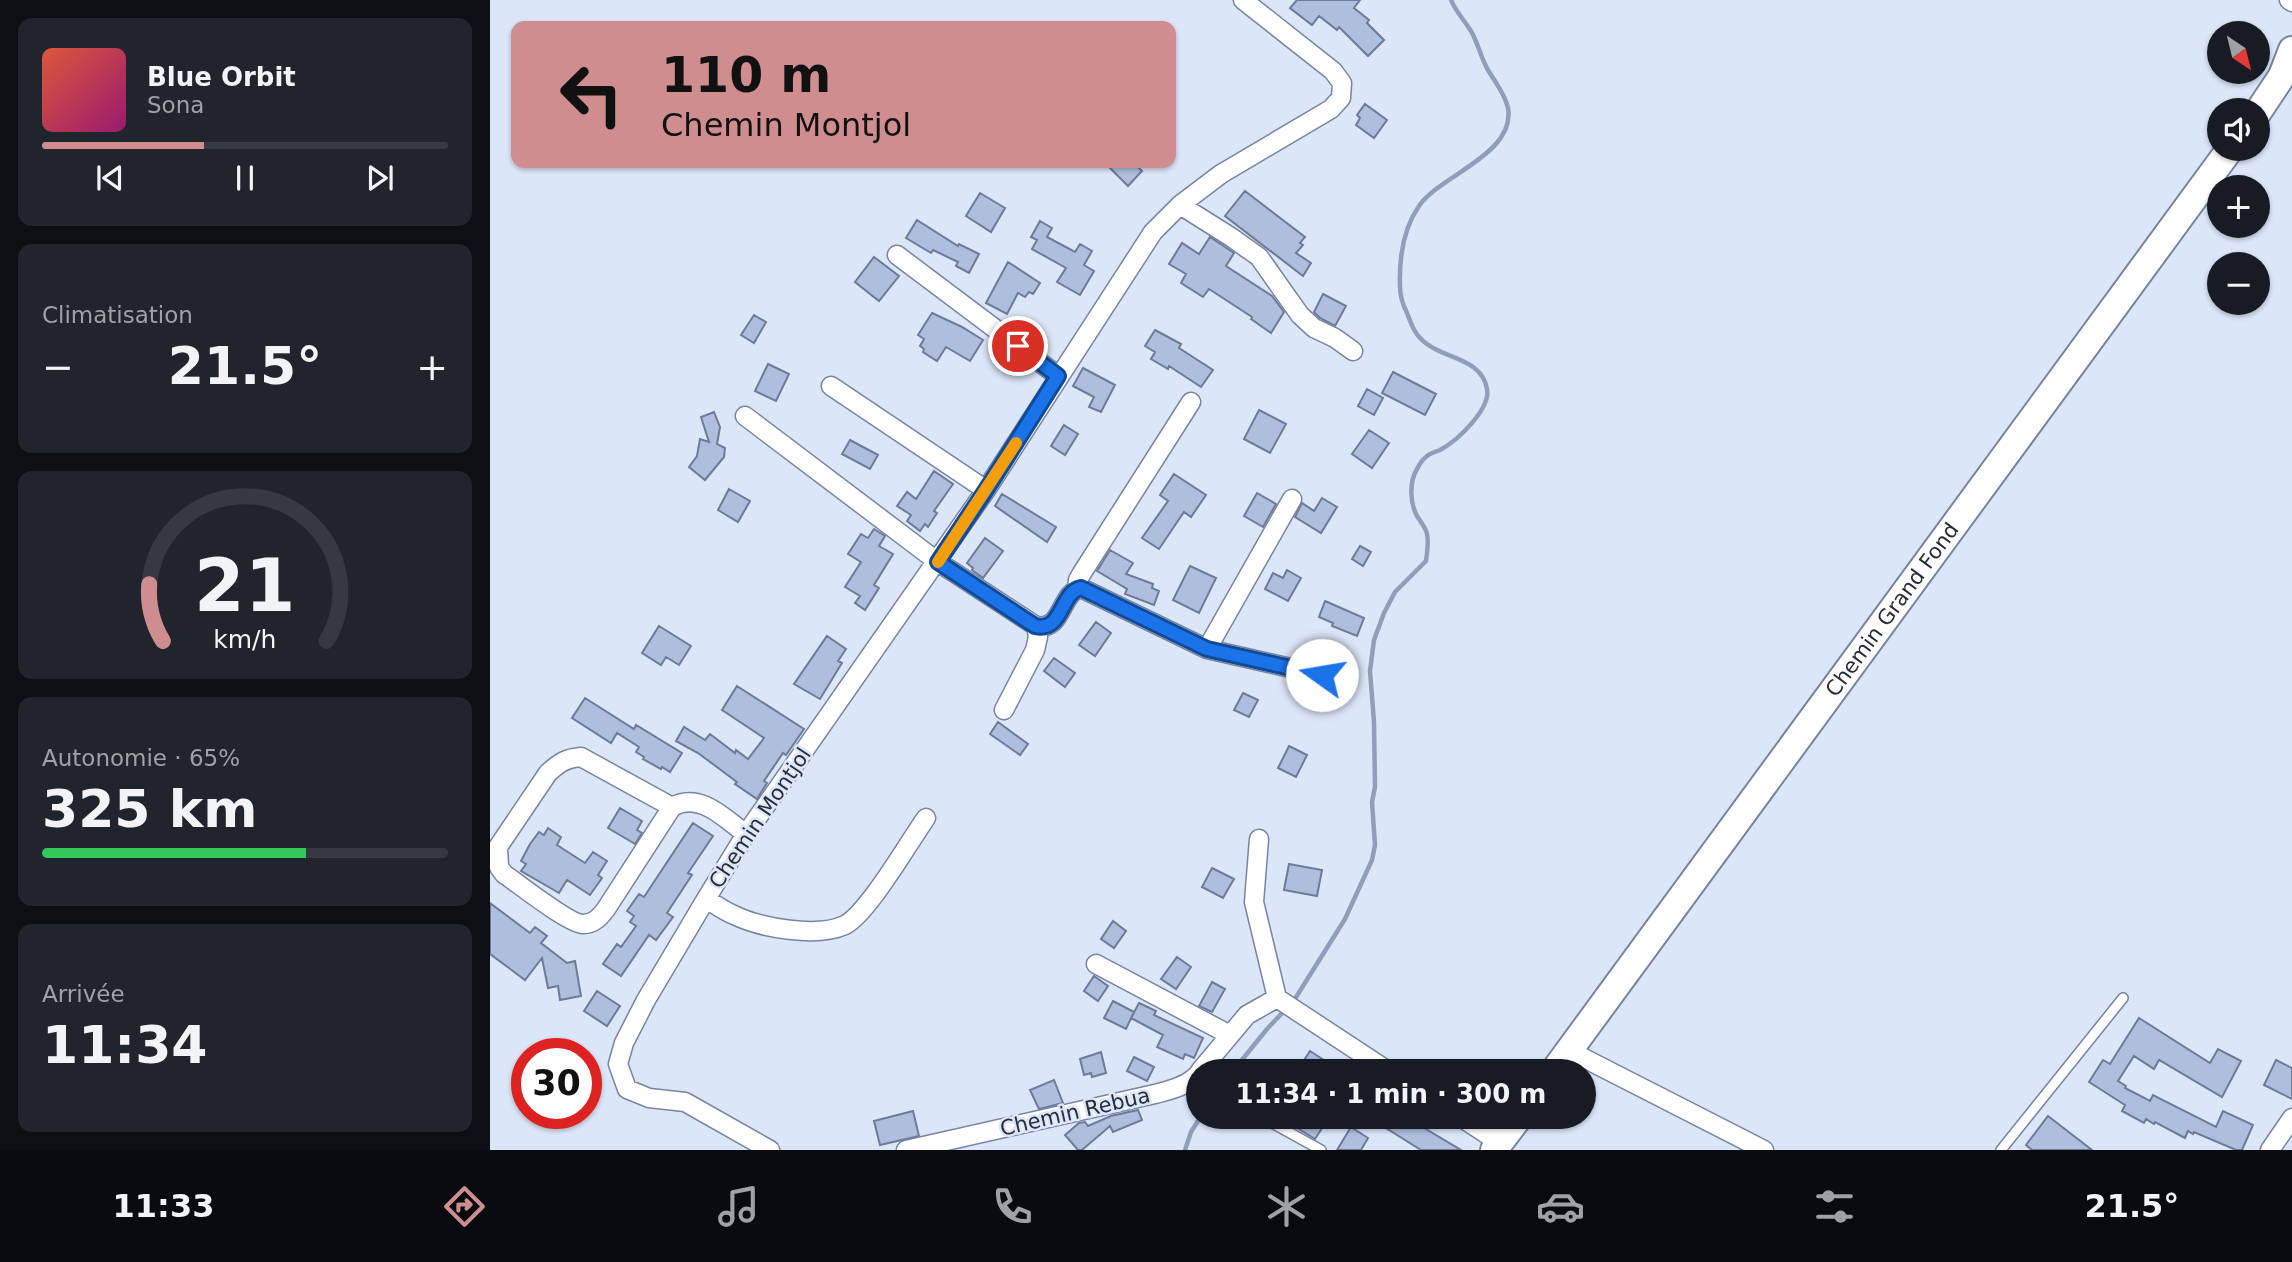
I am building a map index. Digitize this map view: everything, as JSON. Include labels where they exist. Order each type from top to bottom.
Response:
[{"type":"street","name":"Chemin Montjol","points":[[770,1150],[685,1102],[649,1098],[627,1089],[618,1064],[624,1043],[646,1000],[746,834],[938,562],[1153,232],[1180,205],[1221,174],[1331,109],[1342,93],[1342,83],[1333,71],[1243,0]]},
{"type":"street","points":[[2267,98],[2282,76],[2292,50]]},
{"type":"street","name":"Chemin Grand Fond","points":[[1562,1059],[2221,161]]},
{"type":"street","points":[[1180,205],[1259,257],[1300,315],[1314,328],[1353,351]]},
{"type":"street","points":[[897,256],[1058,376]]},
{"type":"street","points":[[831,386],[986,490]]},
{"type":"street","points":[[745,416],[938,562],[1035,626],[1047,627],[1055,621],[1077,588],[1077,580],[1191,401]]},
{"type":"street","points":[[1207,649],[1292,499]]},
{"type":"street","points":[[1077,588],[1088,590],[1207,649],[1322,675]]},
{"type":"street","points":[[1004,710],[1035,650],[1038,637],[1035,626]]},
{"type":"street","points":[[673,807],[581,757],[568,758],[548,773],[498,847],[499,867],[504,874],[575,923],[590,923],[606,909],[673,807],[679,803],[691,801],[705,804],[746,834]]},
{"type":"street","points":[[706,899],[736,916],[777,928],[822,931],[845,925],[863,910],[926,818]]},
{"type":"street","points":[[1259,839],[1254,902],[1280,1000],[1369,1059]]},
{"type":"street","points":[[1096,964],[1230,1035]]},
{"type":"street","name":"Chemin Rebua","points":[[1211,1059],[1247,1015],[1280,1000]]},
{"type":"street","points":[[1596,1076],[1764,1150]]},
{"type":"street","name":"Chemin Rebua","points":[[906,1150],[1155,1094],[1186,1083]]},
{"type":"street","points":[[2270,1150],[2292,1118]]},
{"type":"street","points":[[1475,1129],[1497,1146],[1510,1129]]},
{"type":"lane","points":[[2001,1150],[2123,998]]},
{"type":"lane","points":[[1283,1129],[1321,1150]]},
{"type":"building","points":[[1297,0],[1360,0],[1354,8],[1369,20],[1367,23],[1384,40],[1368,56],[1339,27],[1337,30],[1319,16],[1312,25],[1290,8]]},
{"type":"building","points":[[1365,104],[1387,120],[1374,138],[1356,125],[1360,118],[1357,115]]},
{"type":"building","points":[[1110,168],[1139,168],[1142,171],[1128,186]]},
{"type":"building","points":[[1245,191],[1305,237],[1300,243],[1303,245],[1296,253],[1311,263],[1303,276],[1225,216]]},
{"type":"building","points":[[980,193],[1005,208],[991,232],[966,216]]},
{"type":"building","points":[[917,220],[958,246],[959,244],[979,254],[969,273],[956,266],[958,262],[933,250],[931,253],[906,238]]},
{"type":"building","points":[[1040,221],[1052,228],[1047,237],[1075,252],[1080,244],[1092,251],[1084,265],[1094,271],[1080,295],[1057,282],[1066,268],[1032,249],[1037,240],[1031,237]]},
{"type":"building","points":[[1210,237],[1234,253],[1226,266],[1272,296],[1284,312],[1271,333],[1209,289],[1203,297],[1181,283],[1186,274],[1169,264],[1182,243],[1199,254]]},
{"type":"building","points":[[874,257],[899,276],[879,301],[855,282]]},
{"type":"building","points":[[1008,262],[1040,283],[1033,294],[1029,292],[1025,297],[1018,293],[1007,314],[986,303]]},
{"type":"building","points":[[1323,294],[1346,306],[1335,326],[1314,312]]},
{"type":"building","points":[[932,313],[983,340],[970,361],[946,347],[937,361],[923,352],[924,349],[920,346],[924,339],[918,335]]},
{"type":"building","points":[[754,315],[766,322],[754,343],[741,335]]},
{"type":"building","points":[[1155,330],[1181,344],[1179,348],[1213,370],[1201,387],[1169,366],[1168,369],[1151,359],[1155,352],[1145,346]]},
{"type":"building","points":[[768,364],[789,374],[776,401],[755,391]]},
{"type":"building","points":[[1083,368],[1115,385],[1101,412],[1089,407],[1094,397],[1073,386]]},
{"type":"building","points":[[1393,372],[1436,394],[1425,415],[1382,393]]},
{"type":"building","points":[[1367,389],[1383,398],[1374,415],[1358,406]]},
{"type":"building","points":[[1259,410],[1286,424],[1270,453],[1244,439]]},
{"type":"building","points":[[714,412],[720,427],[717,444],[725,448],[724,457],[705,480],[689,467],[697,456],[700,439],[709,442],[701,417]]},
{"type":"building","points":[[1064,425],[1078,434],[1065,455],[1051,446]]},
{"type":"building","points":[[1369,430],[1389,443],[1372,468],[1352,454]]},
{"type":"building","points":[[850,440],[878,455],[870,469],[842,454]]},
{"type":"building","points":[[934,471],[953,484],[934,511],[937,513],[928,527],[925,524],[920,531],[907,521],[911,515],[897,506],[907,492],[916,499]]},
{"type":"building","points":[[1174,474],[1206,495],[1191,517],[1184,512],[1159,549],[1142,538],[1168,501],[1160,495]]},
{"type":"building","points":[[729,489],[750,501],[738,522],[718,510]]},
{"type":"building","points":[[1257,493],[1276,504],[1263,527],[1244,516]]},
{"type":"building","points":[[1002,494],[1056,527],[1047,542],[995,506]]},
{"type":"building","points":[[1322,498],[1337,507],[1321,533],[1295,517],[1302,503],[1314,511]]},
{"type":"building","points":[[874,529],[885,536],[879,546],[893,554],[874,585],[879,588],[865,610],[855,603],[860,596],[845,587],[861,562],[848,554],[861,534],[868,538]]},
{"type":"building","points":[[985,538],[1003,551],[983,578],[967,563]]},
{"type":"building","points":[[1360,546],[1371,552],[1363,566],[1352,559]]},
{"type":"building","points":[[1110,550],[1133,563],[1126,574],[1153,584],[1152,588],[1159,591],[1154,605],[1125,594],[1127,589],[1097,571]]},
{"type":"building","points":[[1190,566],[1216,578],[1199,613],[1173,600]]},
{"type":"building","points":[[1287,570],[1301,578],[1288,601],[1265,589],[1273,573],[1283,578]]},
{"type":"building","points":[[1325,601],[1364,618],[1357,636],[1332,626],[1333,623],[1319,617]]},
{"type":"building","points":[[1096,622],[1111,633],[1095,656],[1079,645]]},
{"type":"building","points":[[659,626],[691,646],[679,665],[666,657],[661,665],[642,653]]},
{"type":"building","points":[[827,636],[846,649],[838,661],[842,663],[820,699],[794,684]]},
{"type":"building","points":[[1054,658],[1075,673],[1065,687],[1044,671]]},
{"type":"building","points":[[737,686],[804,729],[764,781],[767,783],[757,799],[698,753],[676,741],[684,727],[705,740],[710,734],[735,753],[736,750],[748,759],[764,738],[722,710]]},
{"type":"building","points":[[1243,693],[1258,700],[1249,717],[1234,710]]},
{"type":"building","points":[[585,698],[634,729],[636,725],[682,753],[670,772],[643,759],[644,757],[636,752],[639,747],[617,733],[611,743],[572,718]]},
{"type":"building","points":[[998,722],[1028,744],[1020,755],[990,734]]},
{"type":"building","points":[[1289,746],[1307,755],[1296,777],[1278,768]]},
{"type":"building","points":[[620,808],[642,821],[637,830],[642,833],[635,844],[608,828]]},
{"type":"building","points":[[693,823],[713,836],[688,873],[692,875],[667,913],[673,917],[656,940],[649,935],[621,976],[603,964],[617,944],[621,947],[636,926],[630,922],[634,916],[627,911],[639,894],[644,897]]},
{"type":"building","points":[[548,828],[561,837],[557,845],[585,863],[593,852],[607,861],[598,875],[602,878],[590,895],[567,880],[559,893],[521,871],[526,864],[521,861],[530,844],[539,832],[544,835]]},
{"type":"building","points":[[1289,864],[1322,870],[1317,896],[1284,890]]},
{"type":"building","points":[[1212,868],[1234,879],[1223,898],[1202,887]]},
{"type":"building","points":[[490,903],[530,933],[535,927],[547,936],[541,943],[567,963],[575,961],[581,996],[560,1000],[558,986],[548,988],[542,958],[525,980],[490,954]]},
{"type":"building","points":[[1113,921],[1126,931],[1114,948],[1101,939]]},
{"type":"building","points":[[1177,957],[1191,967],[1176,989],[1161,979]]},
{"type":"building","points":[[1094,976],[1108,986],[1098,1001],[1084,991]]},
{"type":"building","points":[[1212,982],[1225,989],[1212,1012],[1199,1006]]},
{"type":"building","points":[[597,991],[620,1006],[607,1026],[584,1011]]},
{"type":"building","points":[[1113,1001],[1134,1012],[1126,1029],[1104,1018]]},
{"type":"building","points":[[1139,1003],[1156,1011],[1154,1015],[1203,1038],[1194,1058],[1185,1054],[1183,1059],[1157,1047],[1163,1035],[1131,1018]]},
{"type":"building","points":[[2139,1018],[2210,1063],[2218,1049],[2241,1061],[2222,1097],[2159,1060],[2154,1069],[2134,1056],[2118,1081],[2126,1086],[2125,1088],[2150,1101],[2153,1095],[2216,1127],[2223,1111],[2253,1125],[2242,1150],[2236,1150],[2194,1132],[2193,1134],[2188,1131],[2185,1138],[2155,1122],[2154,1124],[2146,1119],[2144,1123],[2122,1111],[2125,1105],[2089,1082],[2103,1060],[2110,1064]]},
{"type":"building","points":[[1310,1051],[1322,1059],[1305,1059]]},
{"type":"building","points":[[1101,1052],[1106,1073],[1092,1077],[1091,1073],[1084,1075],[1080,1059]]},
{"type":"building","points":[[1134,1057],[1154,1067],[1147,1081],[1127,1071]]},
{"type":"building","points":[[2276,1060],[2292,1068],[2292,1099],[2264,1085]]},
{"type":"building","points":[[1054,1080],[1063,1103],[1039,1109],[1030,1090]]},
{"type":"building","points":[[1138,1110],[1142,1120],[1113,1132],[1110,1126],[1082,1150],[1078,1150],[1065,1135],[1079,1123],[1085,1122],[1088,1126],[1111,1116]]},
{"type":"building","points":[[913,1111],[919,1136],[880,1145],[874,1121]]},
{"type":"building","points":[[2048,1116],[2092,1150],[2032,1150],[2026,1145]]},
{"type":"building","points":[[1299,1129],[1322,1129],[1315,1139]]},
{"type":"building","points":[[1350,1129],[1368,1138],[1361,1150],[1337,1150]]},
{"type":"building","points":[[1387,1129],[1426,1129],[1461,1150],[1421,1150]]},
{"type":"waterway","points":[[1293,1002],[1345,919],[1372,860],[1375,845],[1372,802],[1375,787],[1370,671],[1374,640],[1384,613],[1395,592],[1426,561],[1427,534],[1417,516],[1412,499],[1414,474],[1429,454],[1447,446],[1471,424],[1487,397],[1484,378],[1477,371],[1469,364],[1430,346],[1419,337],[1404,307],[1400,290],[1403,245],[1409,224],[1419,206],[1429,195],[1489,151],[1507,124],[1508,108],[1505,98],[1486,65],[1476,40],[1451,0]]},
{"type":"waterway","points":[[1243,1059],[1287,1008]]},
{"type":"waterway","points":[[1185,1150],[1193,1129]]},
{"type":"slow traffic","points":[[938,562],[1016,443]]},
{"type":"route","points":[[1018,346],[1058,376],[938,562],[1041,628],[1055,621],[1074,591],[1081,588],[1207,649],[1322,675]]}]
